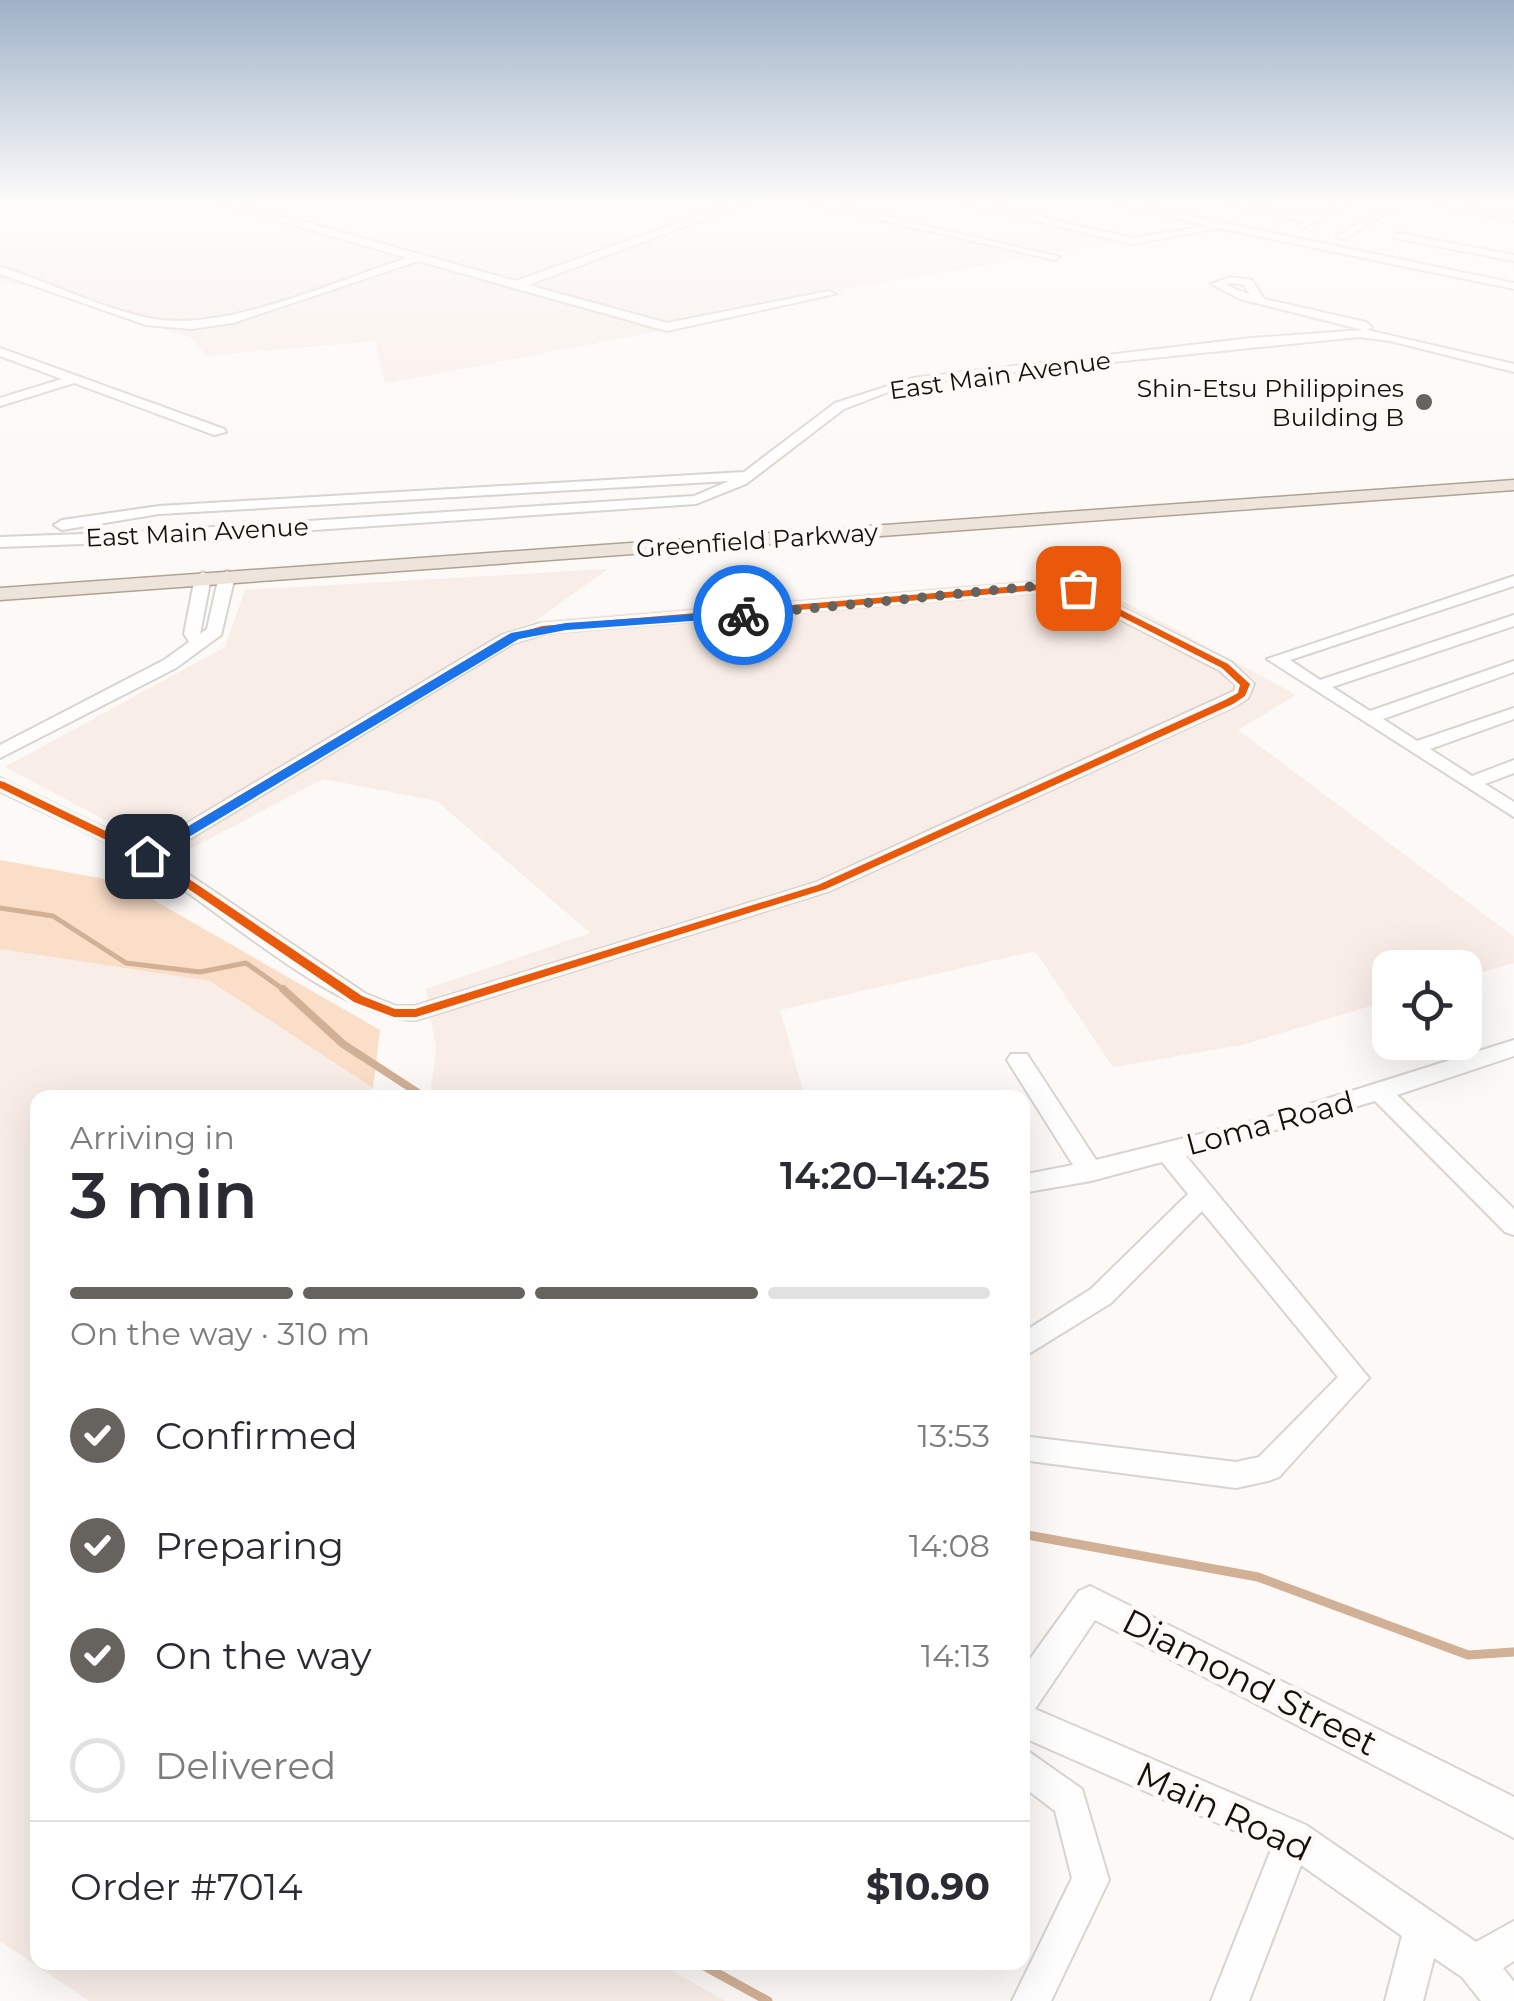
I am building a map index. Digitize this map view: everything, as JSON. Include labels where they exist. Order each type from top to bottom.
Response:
[{"type":"main road","name":"Greenfield Parkway","points":[[0,594],[1514,485]]},
{"type":"street","points":[[73,295],[150,322],[192,326],[229,320],[303,295]]},
{"type":"street","points":[[558,295],[667,327],[823,295]]},
{"type":"street","points":[[1259,300],[1362,325],[1390,337]]},
{"type":"street","name":"East Main Avenue","points":[[0,542],[654,506],[704,498],[747,476],[836,408],[895,386],[1348,334],[1390,337],[1514,368]]},
{"type":"street","points":[[0,352],[219,432]]},
{"type":"street","points":[[0,402],[75,379]]},
{"type":"street","name":"East Main Avenue","points":[[0,533],[159,510],[747,476]]},
{"type":"street","points":[[0,752],[170,664],[217,627],[228,576]]},
{"type":"street","points":[[198,642],[192,634],[203,578]]},
{"type":"street","points":[[1514,581],[1276,659],[1514,810]]},
{"type":"street","points":[[0,784],[147,856],[358,1000],[394,1013],[416,1013],[822,887],[1229,702],[1242,694],[1245,684],[1225,666],[1066,585],[545,628],[501,644],[147,856]]},
{"type":"street","points":[[1318,686],[1514,620]]},
{"type":"street","points":[[1369,718],[1514,666]]},
{"type":"street","points":[[1415,748],[1514,713]]},
{"type":"street","points":[[1470,782],[1514,766]]},
{"type":"street","name":"Loma Road","points":[[1030,1183],[1091,1172],[1380,1092],[1514,1048]]},
{"type":"street","points":[[1019,1060],[1091,1172]]},
{"type":"street","points":[[1380,1092],[1514,1225]]},
{"type":"street","points":[[1030,1449],[1236,1475],[1250,1473],[1268,1468],[1356,1378],[1167,1151]]},
{"type":"street","points":[[1030,1341],[1100,1296],[1203,1195]]},
{"type":"street","name":"Diamond Street","points":[[1030,1687],[1090,1601],[1507,1812],[1514,1820]]},
{"type":"street","name":"Main Road","points":[[1030,1723],[1293,1838],[1475,1964],[1505,2001]]},
{"type":"street","points":[[1030,1770],[1070,1800],[1091,1880],[1031,2001]]},
{"type":"street","points":[[1230,2001],[1293,1838]]},
{"type":"street","points":[[1404,2001],[1422,1927]]},
{"type":"street","points":[[1475,1964],[1514,1940]]},
{"type":"shaded area","points":[[61,295],[843,295],[385,384],[375,341],[206,356],[191,338]]},
{"type":"shaded area","points":[[608,569],[535,621],[1077,576],[1296,695],[1238,730],[1514,937],[1514,963],[1482,972],[1482,950],[1372,950],[1372,1005],[1242,1045],[1113,1067],[1035,951],[780,1010],[803,1090],[431,1090],[436,1048],[426,989],[590,933],[437,801],[323,779],[175,857],[5,767],[225,647],[245,590]]},
{"type":"shaded area","points":[[0,860],[122,882],[380,1030],[373,1088],[210,981],[0,949]]},
{"type":"shaded area","points":[[0,949],[210,981],[373,1088],[30,1090],[30,1961],[0,1941]]},
{"type":"shaded area","points":[[43,1970],[671,1970],[725,2001],[89,2001]]},
{"type":"waterway","points":[[0,908],[53,916],[126,963],[200,972],[246,963],[284,990]]},
{"type":"waterway","points":[[284,990],[343,1044],[414,1090]]},
{"type":"waterway","points":[[1030,1535],[1258,1577],[1468,1655],[1514,1652]]},
{"type":"waterway","points":[[712,1970],[768,2001]]},
{"type":"cycle path","points":[[0,784],[147,856],[358,999],[394,1013],[416,1013],[822,887],[1229,702],[1242,694],[1245,684],[1225,666],[1066,585],[545,628],[508,639],[147,856]]},
{"type":"way so far","points":[[743,615],[1048,585],[1078,588]]},
{"type":"place","name":"Shin-Etsu Philippines Building B","points":[[1424,402]]},
{"type":"route","points":[[147,856],[516,636],[566,626],[743,615]]}]
